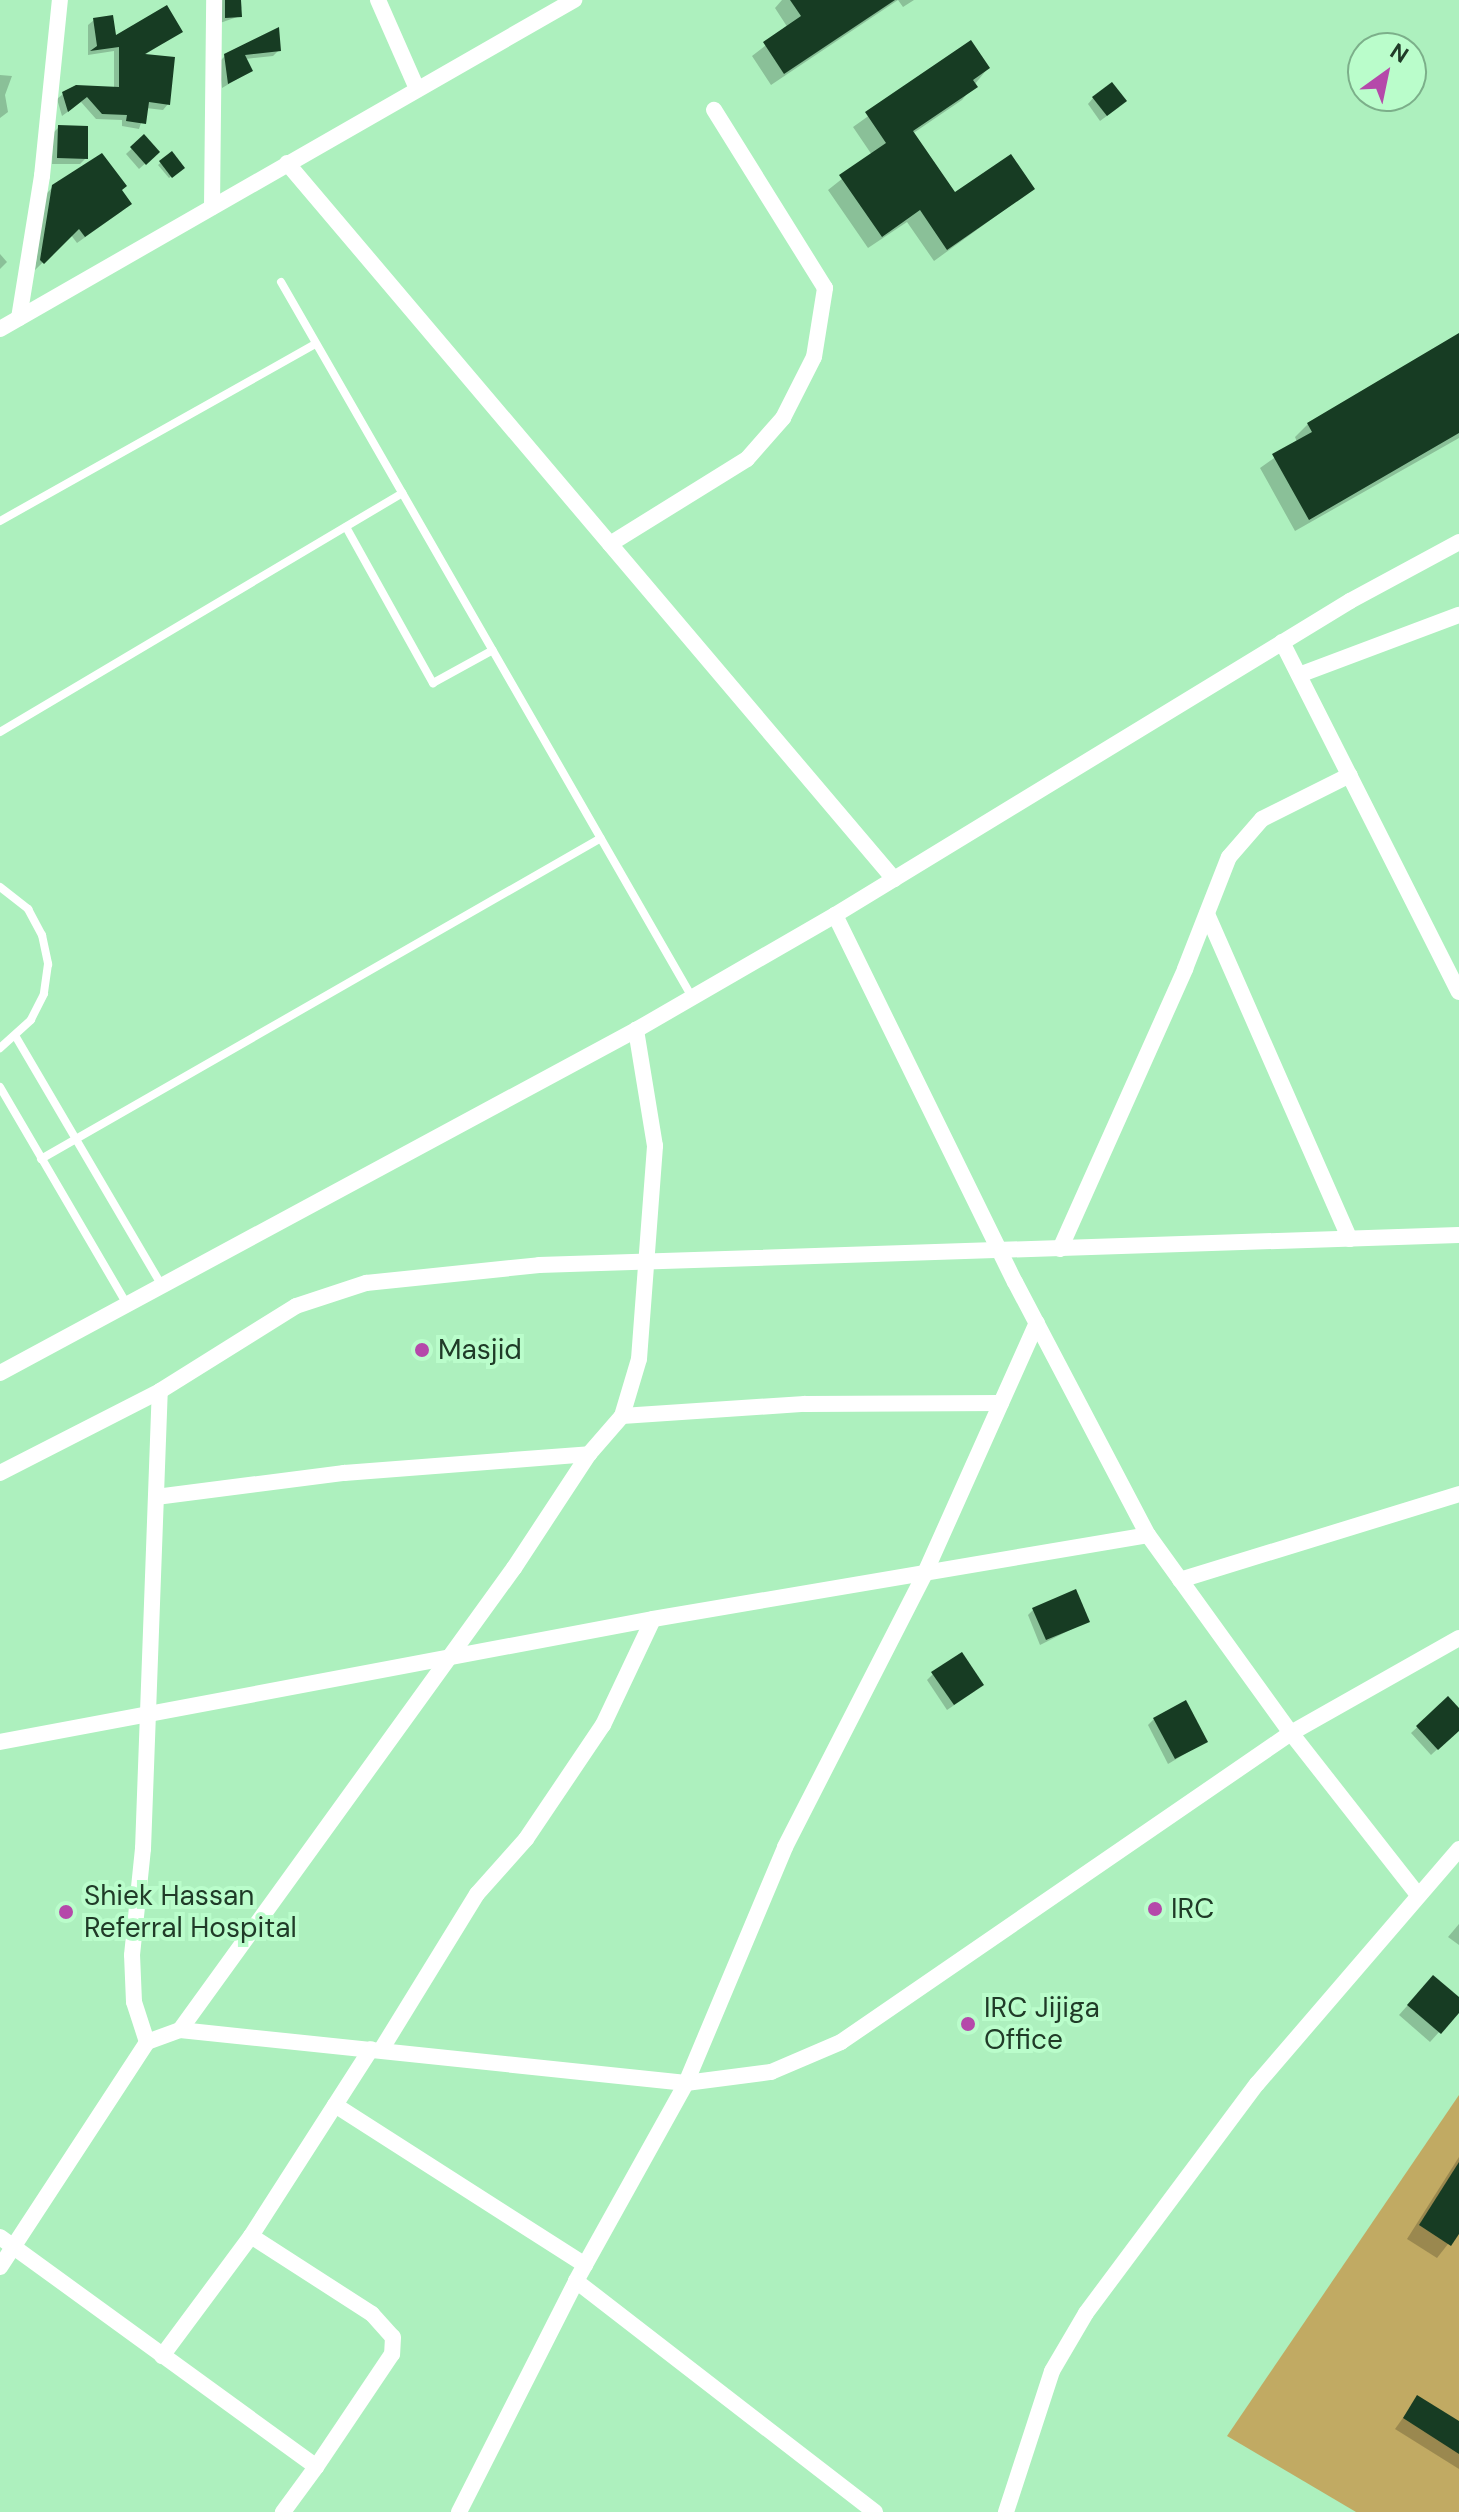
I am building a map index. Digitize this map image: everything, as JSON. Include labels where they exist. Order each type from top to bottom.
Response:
[{"type":"street","points":[[19,318],[42,176],[60,0]]},
{"type":"street","points":[[212,207],[214,0]]},
{"type":"street","points":[[378,0],[417,89]]},
{"type":"street","points":[[0,329],[570,1]]},
{"type":"street","points":[[610,544],[747,459],[783,418],[814,357],[825,288],[714,110]]},
{"type":"street","points":[[287,163],[894,879]]},
{"type":"street","points":[[0,1373],[636,1030],[835,915],[1282,642],[1459,542]]},
{"type":"street","points":[[1299,675],[1459,615]]},
{"type":"street","points":[[1282,642],[1459,992]]},
{"type":"street","points":[[1060,1249],[1229,857],[1262,819],[1350,775]]},
{"type":"street","points":[[1207,914],[1350,1239]]},
{"type":"street","points":[[835,915],[1000,1251],[1148,1535],[1291,1733],[1418,1895]]},
{"type":"street","points":[[180,2030],[448,1657],[589,1454],[622,1416],[639,1359],[655,1146],[636,1030]]},
{"type":"street","points":[[0,1473],[160,1391],[296,1306],[366,1283],[539,1265],[1459,1235]]},
{"type":"street","points":[[459,2512],[576,2281],[686,2083],[785,1847],[925,1573],[1037,1323]]},
{"type":"street","points":[[147,2042],[134,2002],[132,1955],[149,1712],[160,1391]]},
{"type":"street","points":[[622,1416],[805,1404],[1001,1403]]},
{"type":"street","points":[[156,1497],[344,1473],[589,1454]]},
{"type":"street","points":[[1180,1580],[1459,1494]]},
{"type":"street","points":[[0,1742],[653,1619],[1148,1535]]},
{"type":"street","points":[[162,2356],[251,2236],[477,1894],[526,1839],[603,1725],[653,1619]]},
{"type":"street","points":[[0,2267],[7,2242],[147,2042],[180,2030],[686,2083],[771,2072],[841,2042],[1291,1733],[1459,1638]]},
{"type":"street","points":[[1006,2512],[1052,2371],[1086,2313],[1257,2084],[1459,1849]]},
{"type":"street","points":[[335,2105],[585,2265]]},
{"type":"street","points":[[251,2236],[372,2314],[393,2337],[392,2354],[283,2512]]},
{"type":"street","points":[[7,2242],[316,2467]]},
{"type":"street","points":[[576,2281],[875,2512]]},
{"type":"lane","points":[[281,282],[693,997]]},
{"type":"lane","points":[[0,521],[316,344]]},
{"type":"lane","points":[[0,732],[402,493]]},
{"type":"lane","points":[[346,527],[433,683],[493,650]]},
{"type":"lane","points":[[41,1159],[601,838]]},
{"type":"lane","points":[[0,887],[28,909],[42,935],[48,964],[44,994],[31,1020],[16,1037],[0,1048]]},
{"type":"lane","points":[[16,1037],[162,1286]]},
{"type":"lane","points":[[0,1087],[127,1305]]},
{"type":"shaded area","points":[[1459,2095],[1459,2512],[1356,2512],[1227,2436]]},
{"type":"building","points":[[225,0],[241,0],[242,17],[225,18]]},
{"type":"building","points":[[790,0],[895,0],[784,74],[763,42],[801,16]]},
{"type":"building","points":[[167,5],[183,32],[145,54],[175,57],[170,105],[149,102],[146,124],[126,121],[127,115],[102,114],[87,97],[68,112],[62,92],[76,85],[119,87],[119,47],[90,51],[97,46],[93,18],[113,15],[116,35]]},
{"type":"building","points":[[279,27],[281,51],[245,55],[253,71],[228,84],[224,54]]},
{"type":"building","points":[[971,40],[990,68],[973,80],[978,87],[913,131],[955,192],[1011,154],[1035,189],[947,250],[920,210],[882,237],[839,175],[886,143],[865,112]]},
{"type":"building","points":[[1112,82],[1127,101],[1107,116],[1092,97]]},
{"type":"building","points":[[58,125],[88,126],[88,159],[57,158]]},
{"type":"building","points":[[144,134],[160,152],[146,165],[130,147]]},
{"type":"building","points":[[172,151],[185,168],[172,178],[159,161]]},
{"type":"building","points":[[102,153],[127,186],[122,190],[132,204],[85,237],[79,229],[44,264],[40,260],[52,185]]},
{"type":"building","points":[[1459,333],[1459,433],[1309,520],[1272,454],[1312,432],[1307,423]]},
{"type":"building","points":[[1076,1589],[1090,1622],[1046,1640],[1032,1608]]},
{"type":"building","points":[[962,1652],[984,1685],[954,1705],[931,1672]]},
{"type":"building","points":[[1448,1696],[1459,1708],[1459,1731],[1438,1750],[1416,1726]]},
{"type":"building","points":[[1186,1700],[1208,1742],[1175,1759],[1153,1718]]},
{"type":"building","points":[[1433,1975],[1459,1997],[1459,2013],[1441,2034],[1407,2005]]},
{"type":"building","points":[[1459,2162],[1459,2234],[1451,2246],[1419,2225]]},
{"type":"building","points":[[1417,2395],[1459,2421],[1459,2454],[1403,2418]]},
{"type":"place","name":"Masjid","points":[[422,1350]]},
{"type":"place","name":"IRC","points":[[1155,1909]]},
{"type":"place","name":"Shiek Hassan Referral Hospital","points":[[66,1912]]},
{"type":"place","name":"IRC Jijiga Office","points":[[968,2024]]}]
